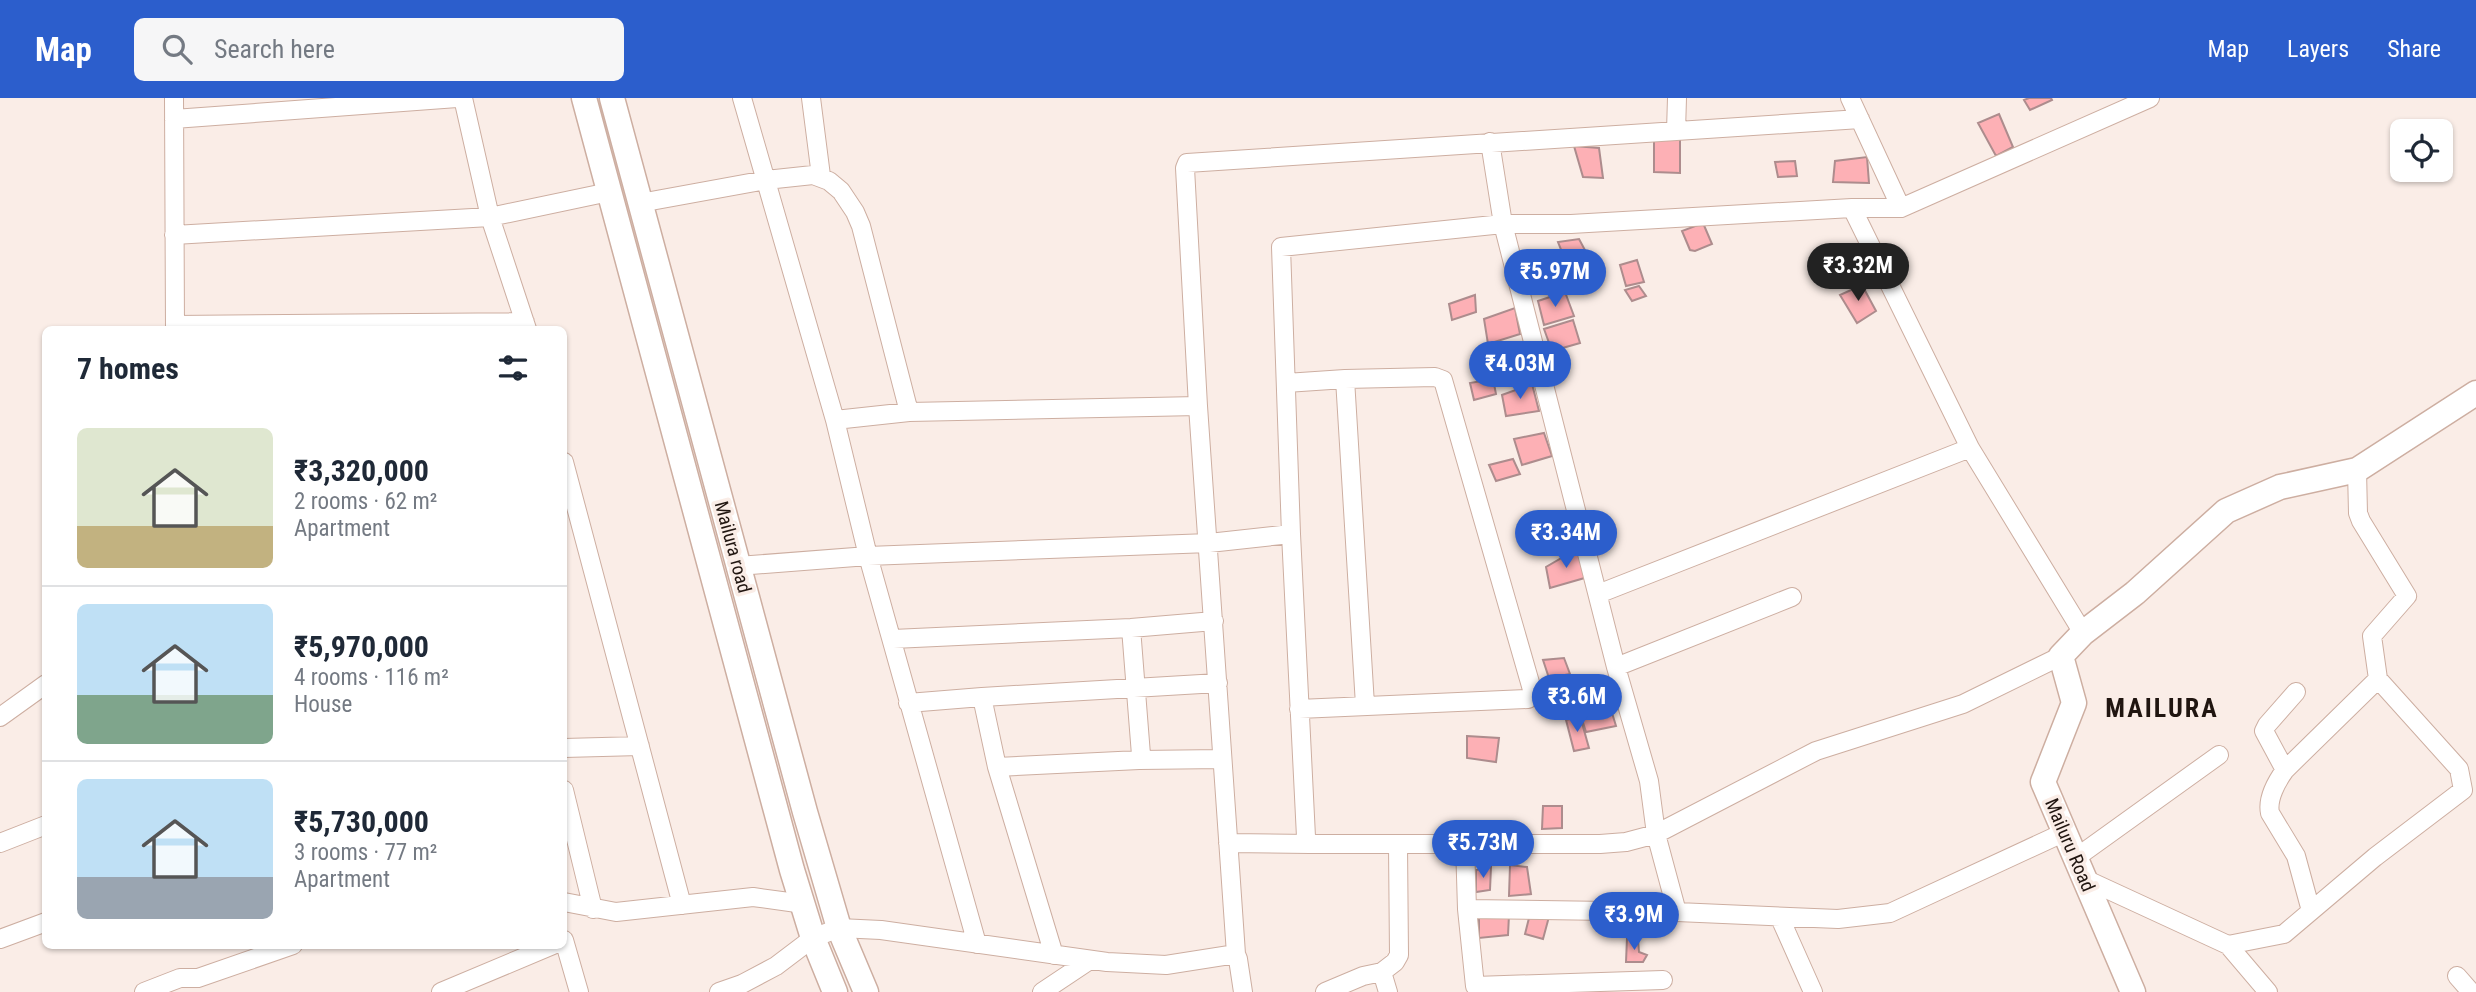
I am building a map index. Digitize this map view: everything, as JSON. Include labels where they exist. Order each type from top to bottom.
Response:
[{"type":"street","points":[[174,98],[175,326]]},
{"type":"street","points":[[174,120],[457,98]]},
{"type":"street","points":[[463,98],[491,217],[526,326]]},
{"type":"street","name":"Mailura road","points":[[584,98],[792,870],[813,938],[835,992]]},
{"type":"street","name":"Mailura road","points":[[612,98],[805,812],[839,929],[866,992]]},
{"type":"street","points":[[742,98],[835,420],[868,556],[977,944]]},
{"type":"street","points":[[811,98],[821,176]]},
{"type":"street","points":[[1676,131],[1677,98]]},
{"type":"street","points":[[1850,98],[1901,208]]},
{"type":"street","points":[[1310,844],[1306,836],[1291,534],[1281,247],[1503,224],[1571,224],[1852,208],[1901,208],[2150,98]]},
{"type":"street","points":[[1243,992],[1236,954],[1198,406],[1185,168],[1187,163],[1860,119]]},
{"type":"street","points":[[1490,142],[1503,224],[1616,667],[1649,781],[1656,834],[1676,912]]},
{"type":"street","points":[[640,203],[766,180],[813,175],[821,176],[841,191],[861,226],[909,412]]},
{"type":"street","points":[[174,235],[491,217],[609,192]]},
{"type":"street","points":[[1852,208],[1970,447],[2083,633]]},
{"type":"street","points":[[1286,383],[1435,377],[1443,380],[1533,693],[1528,699],[1300,709]]},
{"type":"street","points":[[1345,379],[1365,705]]},
{"type":"street","points":[[1228,843],[1600,844],[1626,842],[1656,834],[1816,751],[1963,704],[2061,656],[2083,633],[2135,593],[2226,510],[2280,487],[2357,470],[2476,393]]},
{"type":"street","points":[[835,420],[909,412],[1198,406]]},
{"type":"street","points":[[1598,594],[1970,447]]},
{"type":"street","points":[[2228,945],[2284,934],[2375,857],[2463,790],[2459,769],[2378,679],[2372,636],[2407,596],[2361,521],[2358,513],[2357,470]]},
{"type":"street","points":[[567,473],[682,905]]},
{"type":"street","points":[[738,566],[868,556],[1209,543],[1291,534]]},
{"type":"street","points":[[1616,667],[1792,597]]},
{"type":"street","points":[[893,639],[1131,628],[1214,621]]},
{"type":"street","points":[[1131,628],[1141,755],[1139,760]]},
{"type":"street","name":"Mailuru Road","points":[[2061,656],[2074,703],[2043,782],[2133,992]]},
{"type":"street","points":[[2311,911],[2296,856],[2269,809],[2278,780],[2285,770],[2378,679]]},
{"type":"street","points":[[908,703],[1218,683]]},
{"type":"street","points":[[0,717],[42,687]]},
{"type":"street","points":[[2285,770],[2264,731],[2296,692]]},
{"type":"street","points":[[982,697],[998,767],[1054,955]]},
{"type":"street","points":[[567,748],[640,746]]},
{"type":"street","points":[[2219,755],[2081,868],[2228,945],[2268,992]]},
{"type":"street","points":[[998,767],[1222,759]]},
{"type":"street","points":[[567,817],[593,909]]},
{"type":"street","points":[[0,843],[42,827]]},
{"type":"street","points":[[1467,909],[1676,912],[1838,919],[1890,913],[2065,831]]},
{"type":"street","points":[[1465,844],[1467,909],[1475,986],[1663,980]]},
{"type":"street","points":[[1325,992],[1363,976],[1382,972],[1399,956],[1398,845]]},
{"type":"street","points":[[567,906],[617,912],[753,897],[804,904]]},
{"type":"street","points":[[1780,918],[1813,992]]},
{"type":"street","points":[[0,939],[42,923]]},
{"type":"street","points":[[719,992],[743,988],[813,938],[839,929],[881,930],[1090,960],[1166,965],[1236,954]]},
{"type":"street","points":[[144,992],[180,978],[198,978],[281,949]]},
{"type":"street","points":[[442,992],[544,949]]},
{"type":"street","points":[[567,949],[579,992]]},
{"type":"street","points":[[1042,992],[1090,960]]},
{"type":"street","points":[[1382,972],[1388,992]]},
{"type":"street","points":[[2457,976],[2471,992]]},
{"type":"building","points":[[2024,100],[2052,100],[2030,110]]},
{"type":"building","points":[[1999,114],[2013,147],[1996,156],[1978,123]]},
{"type":"building","points":[[1680,136],[1680,173],[1654,172],[1654,140]]},
{"type":"building","points":[[1574,146],[1599,148],[1603,178],[1583,177]]},
{"type":"building","points":[[1867,157],[1869,183],[1833,182],[1835,161]]},
{"type":"building","points":[[1795,161],[1797,176],[1778,177],[1775,162]]},
{"type":"building","points":[[1703,223],[1712,244],[1695,251],[1690,250],[1682,231]]},
{"type":"building","points":[[1579,239],[1586,252],[1564,257],[1558,242]]},
{"type":"building","points":[[1637,260],[1644,282],[1626,286],[1620,265]]},
{"type":"building","points":[[1862,285],[1876,311],[1857,323],[1840,295]]},
{"type":"building","points":[[1639,286],[1646,296],[1632,301],[1625,290]]},
{"type":"building","points":[[1565,292],[1574,316],[1544,325],[1538,301]]},
{"type":"building","points":[[1475,295],[1476,312],[1452,320],[1449,304]]},
{"type":"building","points":[[1515,308],[1520,334],[1488,344],[1484,319]]},
{"type":"building","points":[[1573,320],[1580,343],[1552,351],[1544,329]]},
{"type":"building","points":[[1493,379],[1496,394],[1474,400],[1470,383]]},
{"type":"building","points":[[1532,384],[1539,411],[1506,416],[1502,395]]},
{"type":"building","points":[[1544,433],[1552,456],[1522,465],[1514,439]]},
{"type":"building","points":[[1513,459],[1520,474],[1496,481],[1489,465]]},
{"type":"building","points":[[1577,549],[1588,577],[1550,588],[1546,567]]},
{"type":"building","points":[[1564,658],[1570,674],[1549,678],[1543,660]]},
{"type":"building","points":[[1609,703],[1616,726],[1586,732],[1579,710]]},
{"type":"building","points":[[1580,716],[1589,748],[1574,751],[1566,720]]},
{"type":"building","points":[[1467,736],[1499,738],[1496,762],[1467,758]]},
{"type":"building","points":[[1543,806],[1562,806],[1562,828],[1542,829]]},
{"type":"building","points":[[1510,865],[1527,867],[1531,894],[1509,896]]},
{"type":"building","points":[[1491,867],[1490,890],[1476,892],[1476,870]]},
{"type":"building","points":[[1550,913],[1543,939],[1525,934],[1530,914]]},
{"type":"building","points":[[1479,914],[1509,915],[1508,935],[1479,938]]},
{"type":"building","points":[[1627,938],[1638,939],[1639,952],[1647,955],[1643,962],[1626,962]]},
{"type":"district","name":"MAILURA","points":[[2162,708]]}]
